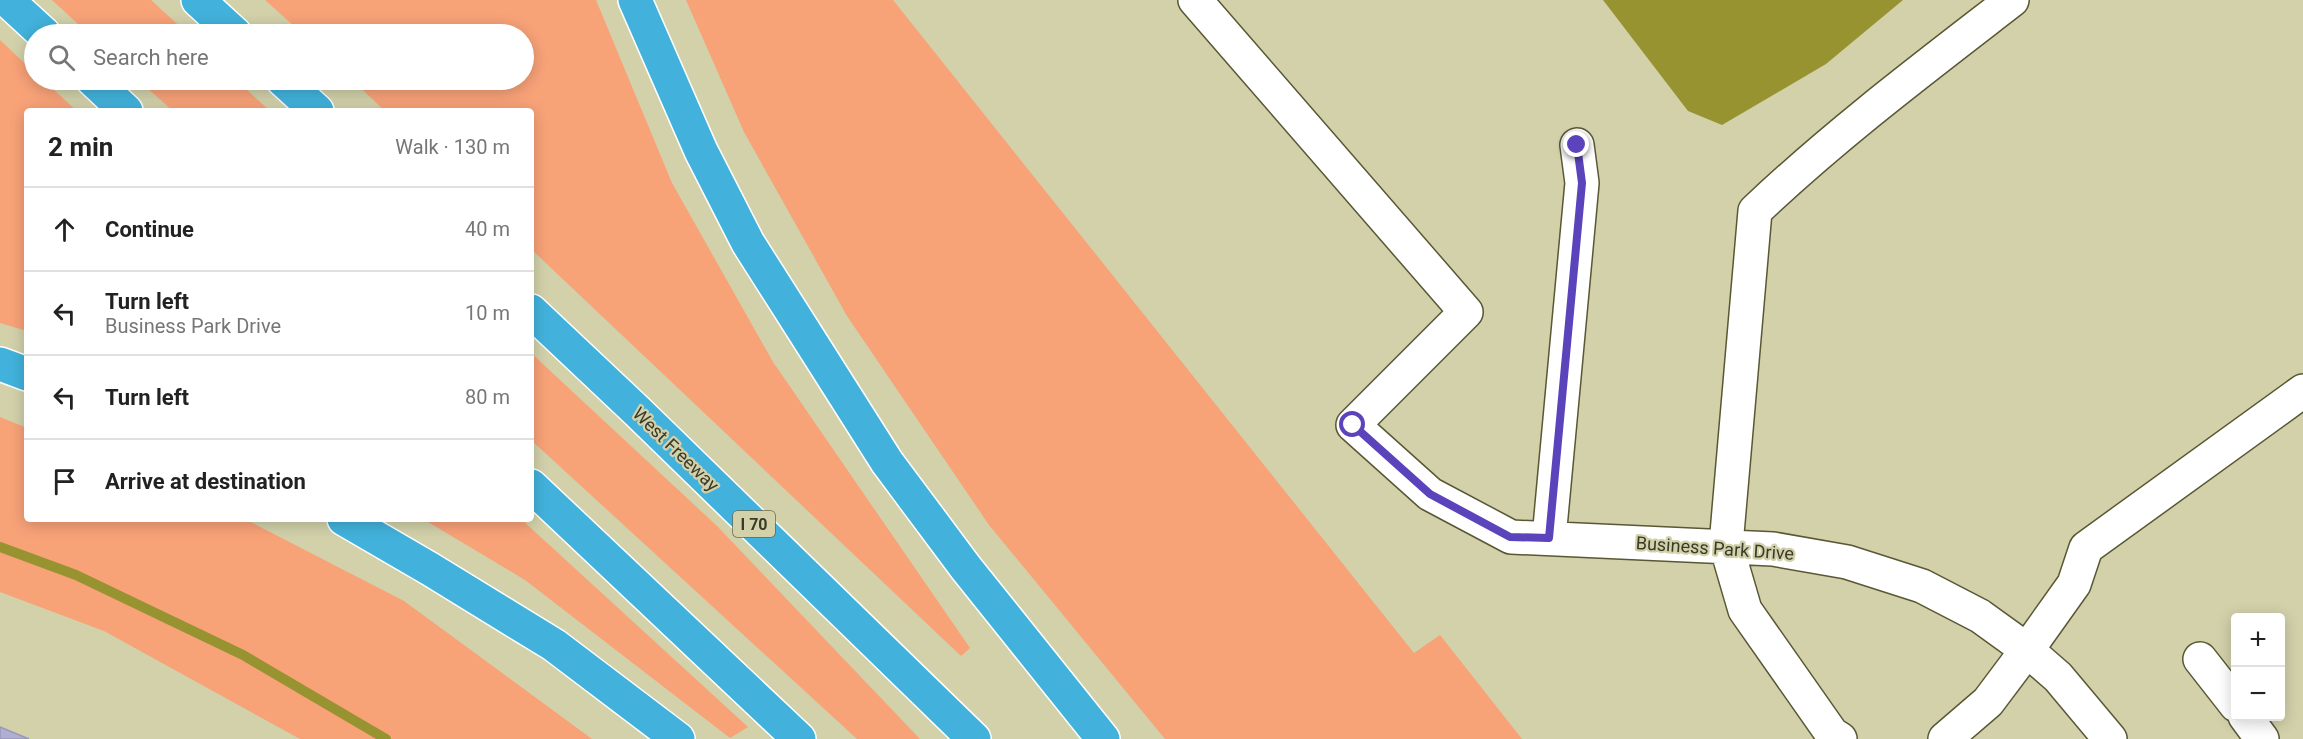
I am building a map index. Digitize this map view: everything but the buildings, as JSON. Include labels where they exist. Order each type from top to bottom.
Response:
[{"type":"highway","points":[[7,0],[33,24]]},
{"type":"highway","points":[[198,0],[224,24]]},
{"type":"highway","points":[[635,0],[701,151],[748,243],[887,462],[966,568],[1103,739]]},
{"type":"highway","points":[[104,90],[123,108]]},
{"type":"highway","points":[[294,90],[314,108]]},
{"type":"highway","name":"West Freeway","points":[[534,314],[647,420],[974,739]]},
{"type":"highway","points":[[0,364],[24,373]]},
{"type":"highway","points":[[0,383],[24,390]]},
{"type":"highway","points":[[534,489],[799,739]]},
{"type":"highway","points":[[349,522],[554,645],[678,739]]},
{"type":"street","name":"Business Park Drive","points":[[1195,0],[1466,312],[1353,425],[1430,494],[1510,537],[1726,545],[1773,549],[1847,562],[1922,586],[1980,616],[2027,650],[2058,677],[2110,739]]},
{"type":"street","points":[[1840,739],[1833,734],[1745,610],[1726,545],[1755,211],[1793,175],[2012,0]]},
{"type":"street","points":[[1549,538],[1582,183],[1577,145]]},
{"type":"street","points":[[1946,739],[1988,702],[2027,650],[2074,584],[2086,548],[2303,391]]},
{"type":"street","points":[[2200,659],[2231,700]]},
{"type":"street","points":[[2248,721],[2262,739]]},
{"type":"shaded area","points":[[52,0],[151,0],[177,24],[78,24]]},
{"type":"shaded area","points":[[265,0],[596,0],[672,183],[773,362],[970,648],[961,656],[534,252],[534,108],[382,108],[363,90],[534,90],[534,24],[292,24]]},
{"type":"shaded area","points":[[686,0],[893,0],[1414,653],[1440,635],[1522,739],[1165,739],[989,525],[847,316],[744,132]]},
{"type":"shaded area","points":[[1603,0],[1903,0],[1826,64],[1722,125],[1688,111]]},
{"type":"shaded area","points":[[0,40],[24,63],[24,90],[54,90],[74,108],[24,108],[24,330],[0,323]]},
{"type":"shaded area","points":[[149,90],[247,90],[267,108],[170,108]]},
{"type":"shaded area","points":[[534,356],[717,526],[920,739],[857,739],[534,443]]},
{"type":"shaded area","points":[[0,417],[24,427],[24,522],[251,522],[404,601],[592,739],[300,739],[104,631],[0,592]]},
{"type":"shaded area","points":[[428,522],[524,522],[748,727],[730,738],[525,580]]},
{"type":"waterway","points":[[0,547],[76,575],[243,655],[386,739]]},
{"type":"route","points":[[1353,425],[1430,494],[1510,537],[1549,538],[1582,183],[1577,145]]}]
